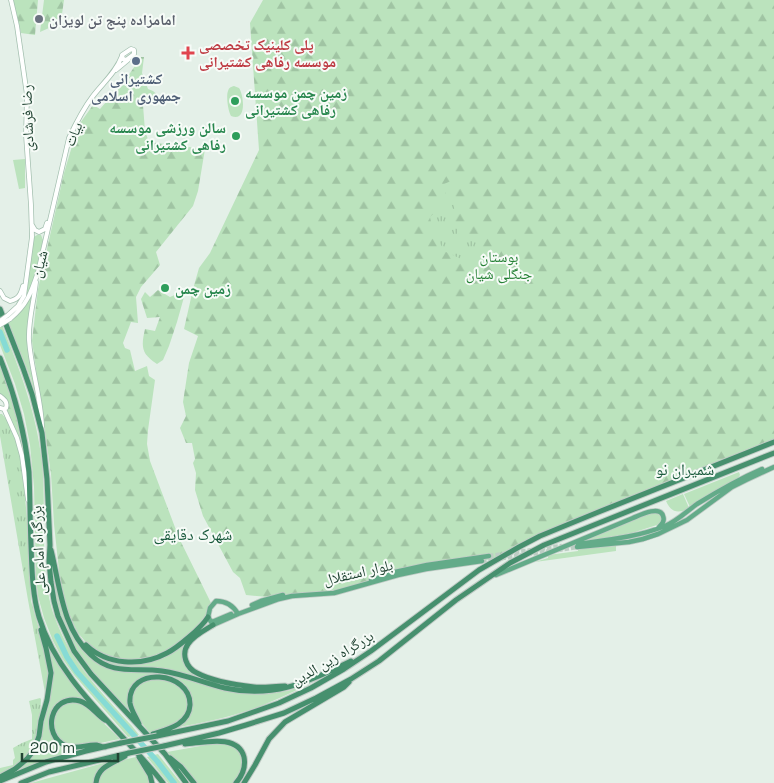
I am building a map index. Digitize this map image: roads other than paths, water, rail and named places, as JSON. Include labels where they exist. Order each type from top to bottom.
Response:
[{"type":"highway","name":"بزرگراه امام علی","points":[[0,309],[26,377],[42,433],[47,479],[49,562],[58,616],[69,641],[90,674],[165,754],[186,783]]},
{"type":"highway","name":"بزرگراه امام علی","points":[[0,358],[13,393],[23,429],[29,472],[32,583],[39,618],[53,650],[64,669],[163,783]]},
{"type":"highway","name":"بزرگراه زین الدین","points":[[0,779],[46,762],[86,751],[228,721],[279,702],[319,683],[367,654],[457,586],[500,557],[540,536],[774,442]]},
{"type":"highway","name":"بزرگراه زین الدین","points":[[20,783],[48,772],[219,734],[284,713],[316,698],[379,661],[456,600],[510,563],[544,545],[774,453]]},
{"type":"highway","points":[[50,545],[64,608],[71,627],[82,645],[91,655],[104,664],[115,668],[162,671],[226,688],[254,692],[280,690],[293,686],[316,678],[367,654]]},
{"type":"highway","points":[[0,779],[27,759],[34,750],[39,736],[51,674],[39,618]]},
{"type":"highway","points":[[77,637],[104,657],[137,662],[166,654],[200,627],[211,622]]},
{"type":"highway","points":[[211,622],[187,645],[184,653],[188,665],[196,673],[213,679],[253,687],[293,686]]},
{"type":"highway","points":[[143,731],[132,709],[130,701],[132,692],[137,684],[145,678],[156,676],[168,679],[179,684],[186,691],[190,700],[188,711],[180,724],[155,735]]},
{"type":"highway","points":[[244,783],[269,738],[285,722],[344,687],[354,677]]},
{"type":"highway","points":[[105,747],[96,745],[78,748],[67,747],[55,735],[51,720],[54,711],[61,704],[68,701],[78,701],[89,706],[110,724]]},
{"type":"highway","points":[[164,746],[222,741],[235,744],[243,754],[245,763],[236,783]]},
{"type":"highway","points":[[136,750],[150,775],[152,783]]},
{"type":"highway","points":[[96,783],[97,776],[102,769],[129,753]]},
{"type":"highway","points":[[165,754],[181,767],[194,783]]},
{"type":"main road","name":"رضا فرشادی","points":[[10,0],[17,26],[28,95],[26,135],[32,237],[28,267]]},
{"type":"main road","points":[[132,49],[135,53],[130,58],[125,60],[122,56],[125,52],[132,49]]},
{"type":"main road","name":"بیات","points":[[111,75],[122,56]]},
{"type":"main road","name":"بیات","points":[[54,202],[70,138],[78,121],[92,97],[111,75],[130,58]]},
{"type":"main road","points":[[32,237],[46,226],[54,202]]},
{"type":"main road","name":"شیان","points":[[9,317],[18,312],[27,302],[31,292],[38,272],[54,202]]},
{"type":"main road","points":[[31,223],[35,230],[44,234],[46,238]]},
{"type":"main road","points":[[0,291],[4,298],[10,301],[18,298],[22,292],[28,267]]},
{"type":"main road","points":[[0,325],[9,317],[24,296],[28,267]]},
{"type":"main road","points":[[38,272],[29,338],[42,433]]},
{"type":"main road","points":[[0,321],[9,317]]},
{"type":"main road","points":[[0,396],[6,402],[6,406],[2,408],[17,438],[22,456],[30,517]]},
{"type":"main road","points":[[712,498],[687,520],[658,534],[636,540],[578,546],[655,529],[672,522],[712,498],[774,466]]},
{"type":"main road","points":[[490,577],[633,518],[658,511],[664,517],[660,526],[655,529]]},
{"type":"main road","points":[[636,534],[632,536],[636,540]]},
{"type":"main road","name":"بلوار استقلال","points":[[211,622],[243,608],[276,597],[294,593],[336,590],[416,567],[490,556]]},
{"type":"main road","name":"بلوار استقلال","points":[[236,611],[292,596],[343,591],[426,569],[482,561]]},
{"type":"main road","points":[[211,622],[210,608],[216,602],[225,602],[236,611]]},
{"type":"waterway","points":[[0,332],[7,350]]},
{"type":"waterway","points":[[57,636],[77,672],[157,761],[174,783]]},
{"type":"tunnel","points":[[489,556],[562,546]]},
{"type":"tunnel","points":[[558,550],[577,547]]},
{"type":"tunnel","points":[[482,561],[550,551]]},
{"type":"place","name":"امامزاده پنج تن لویزان","points":[[39,19]]},
{"type":"place","name":"پلی کلینیک تخصصی موسسه رفاهی کشتیرانی","points":[[188,53]]},
{"type":"place","name":"کشتیرانی جمهوری اسلامی","points":[[136,61]]},
{"type":"place","name":"زمین چمن موسسه رفاهی کشتیرانی","points":[[235,101]]},
{"type":"place","name":"سالن ورزشی موسسه رفاهی کشتیرانی","points":[[236,136]]},
{"type":"place","name":"زمین چمن","points":[[165,288]]},
{"type":"district","name":"شمیران نو","points":[[685,469]]},
{"type":"district","name":"شهرک دقایقی","points":[[193,534]]},
{"type":"park label","name":"بوستان جنگلی شیان","points":[[499,264]]}]
